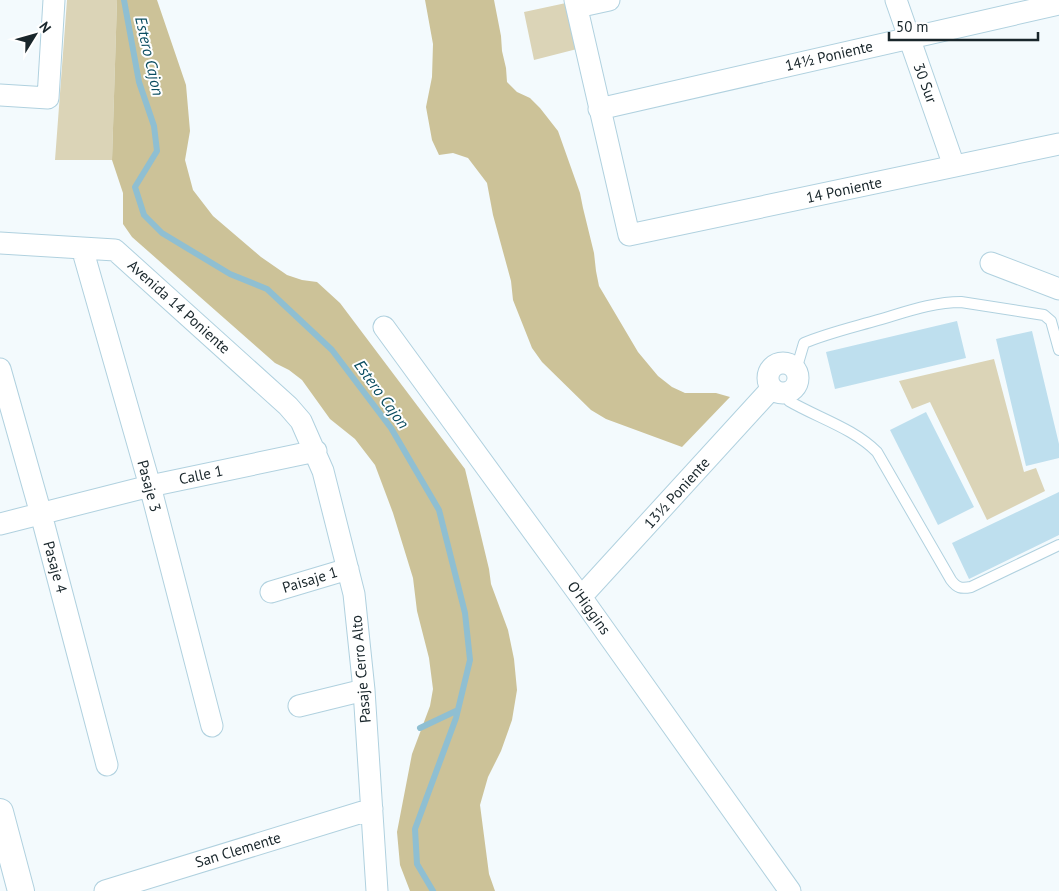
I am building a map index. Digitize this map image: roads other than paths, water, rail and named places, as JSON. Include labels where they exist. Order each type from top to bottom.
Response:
[{"type":"street","points":[[0,95],[48,98],[54,0]]},
{"type":"street","points":[[599,109],[576,4],[609,0]]},
{"type":"street","name":"30 Sur","points":[[896,0],[954,166]]},
{"type":"street","name":"14½ Poniente","points":[[599,109],[1059,4]]},
{"type":"street","name":"14 Poniente","points":[[599,109],[629,235],[1059,144]]},
{"type":"street","name":"Avenida 14 Poniente","points":[[0,243],[115,250],[288,406],[301,421],[316,451]]},
{"type":"street","name":"Pasaje 3","points":[[82,248],[150,486],[212,726]]},
{"type":"street","points":[[991,263],[1059,289]]},
{"type":"street","name":"O'Higgins","points":[[384,327],[581,597],[790,891]]},
{"type":"street","points":[[779,390],[768,378],[771,369],[779,363],[789,364],[796,370]]},
{"type":"street","name":"Pasaje 4","points":[[0,369],[41,514],[107,765]]},
{"type":"street","name":"13½ Poniente","points":[[581,597],[779,390]]},
{"type":"street","name":"Calle 1","points":[[0,524],[150,486],[316,451]]},
{"type":"street","name":"Pasaje Cerro Alto","points":[[316,451],[323,471],[354,594],[364,690],[377,891]]},
{"type":"street","name":"Paisaje 1","points":[[271,592],[348,568]]},
{"type":"street","points":[[299,706],[364,690]]},
{"type":"street","name":"San Clemente","points":[[105,891],[372,809]]},
{"type":"street","points":[[0,812],[21,891]]},
{"type":"lane","points":[[796,370],[804,343],[836,332],[948,302],[961,302],[1044,315],[1051,321],[1059,350]]},
{"type":"lane","points":[[779,390],[789,401],[856,435],[877,452],[951,580],[962,589],[971,587],[1059,545]]},
{"type":"waterway","name":"Estero Cajon","points":[[124,0],[139,82],[154,126],[157,151],[135,187],[144,215],[162,233],[230,274],[267,289],[332,350],[391,428],[439,510],[465,613],[470,660],[456,718],[415,829],[417,864],[433,891]]},
{"type":"waterway","points":[[420,728],[458,710]]}]
